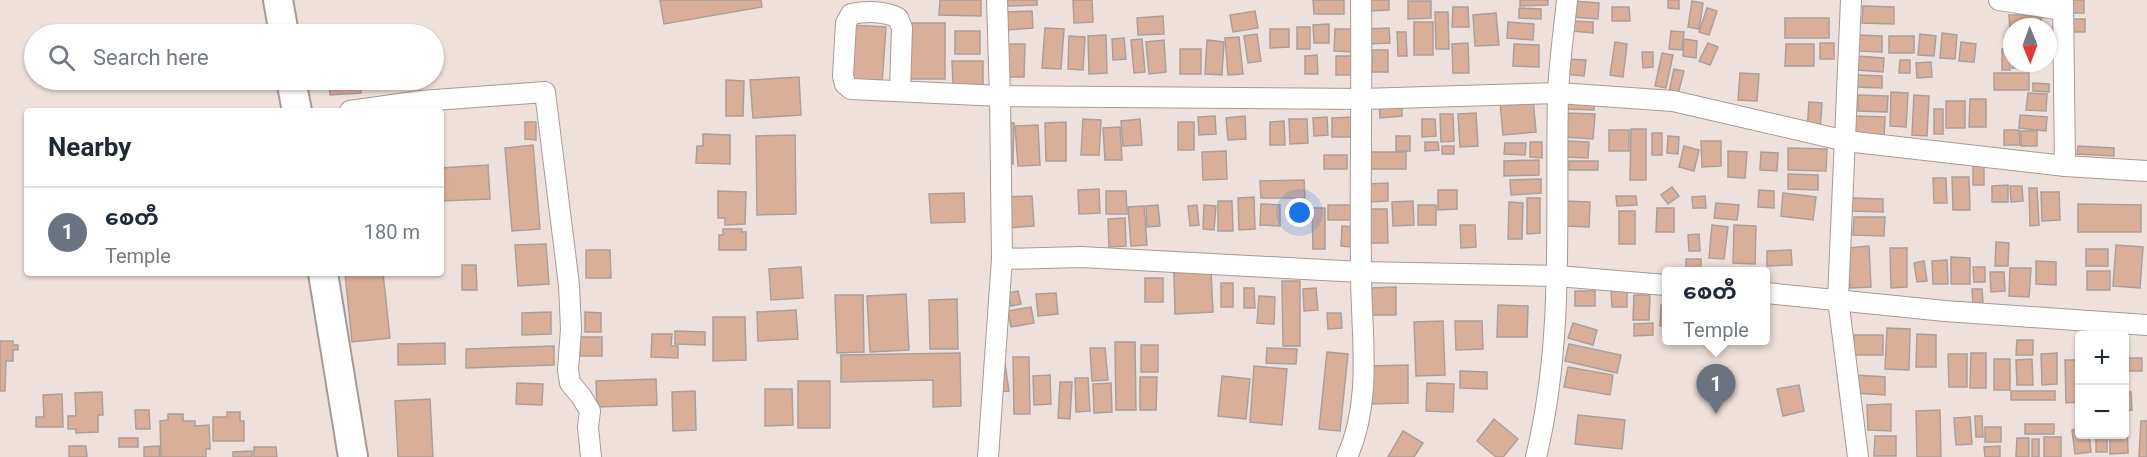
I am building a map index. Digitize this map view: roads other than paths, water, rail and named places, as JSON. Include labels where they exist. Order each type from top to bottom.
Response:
[{"type":"street","points":[[278,0],[282,24]]},
{"type":"street","points":[[988,457],[1002,259],[997,0]]},
{"type":"street","points":[[1347,457],[1359,422],[1363,386],[1361,0]]},
{"type":"street","points":[[1536,457],[1545,420],[1556,320],[1558,93],[1567,0]]},
{"type":"street","points":[[1851,0],[1838,299],[1858,457]]},
{"type":"street","points":[[1999,0],[2062,5],[2065,166]]},
{"type":"street","points":[[900,91],[902,28],[898,18],[891,14],[862,12],[851,14],[846,23],[843,76],[845,84],[851,89],[1000,96],[1362,99],[1558,93],[1673,101],[1846,141],[2065,166],[2147,171]]},
{"type":"street","points":[[293,90],[296,108]]},
{"type":"street","points":[[372,108],[422,101],[545,92],[569,285],[571,329],[569,376],[570,383],[590,411],[588,427],[591,457]]},
{"type":"street","points":[[1002,259],[1081,257],[1361,272],[1557,276],[1662,285]]},
{"type":"street","points":[[323,276],[353,457]]},
{"type":"street","points":[[1770,293],[1945,311],[2147,325]]},
{"type":"place","name":"စေတီ","points":[[1716,414]]}]
